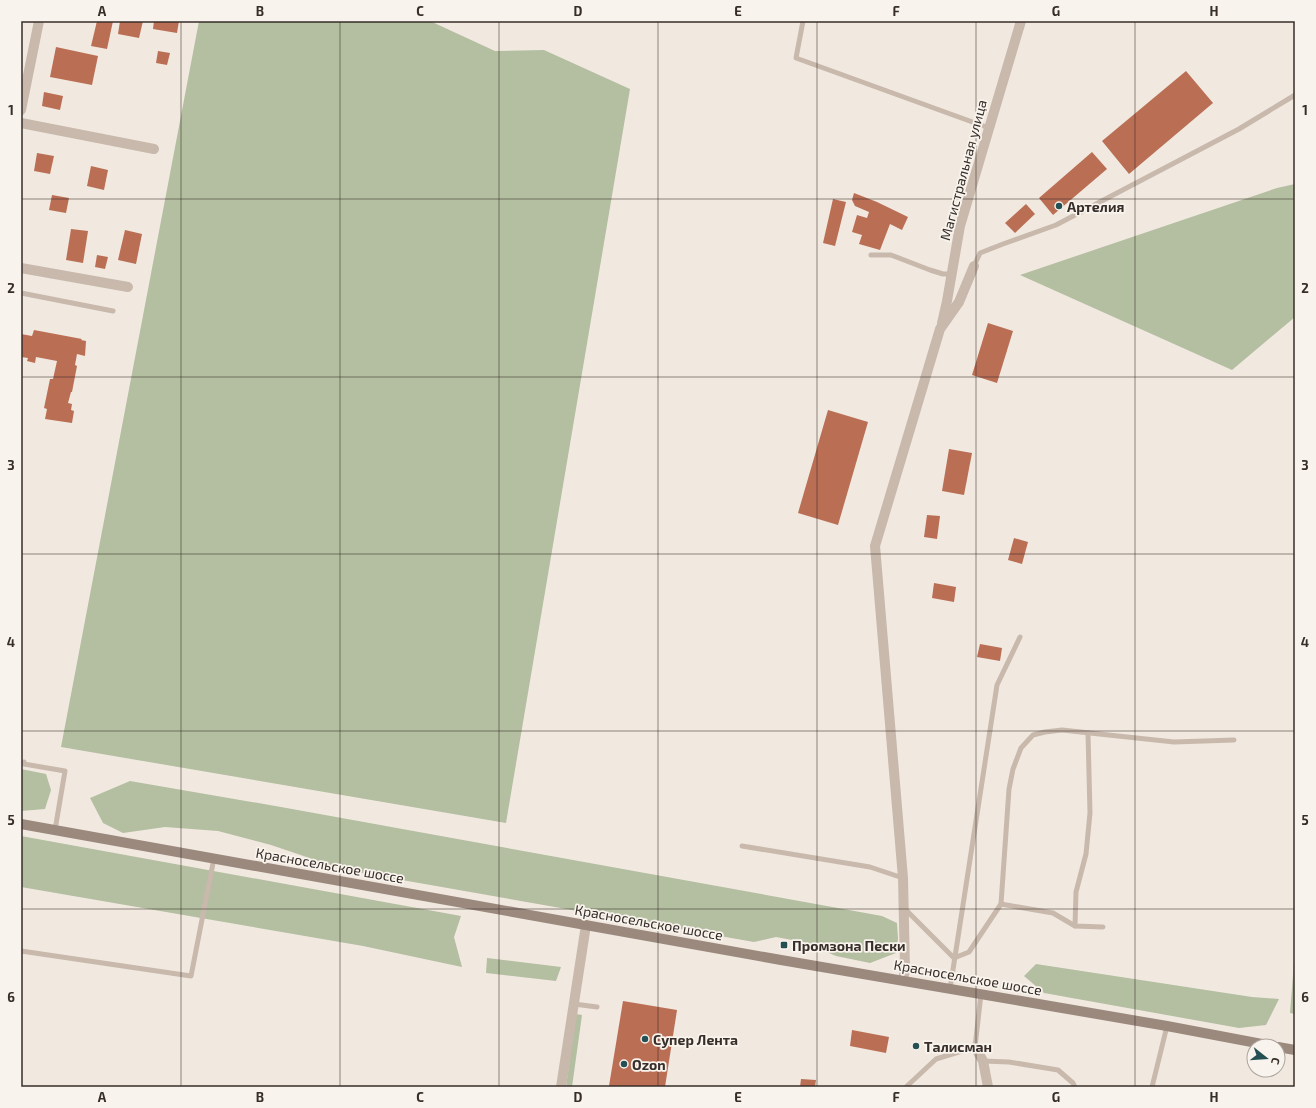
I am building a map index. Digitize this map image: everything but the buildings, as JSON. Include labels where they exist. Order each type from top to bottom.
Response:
[{"type":"main road","name":"Красносельское шоссе","points":[[21,824],[1246,1041]]},
{"type":"street","points":[[21,110],[39,21]]},
{"type":"street","name":"Магистральная улица","points":[[903,980],[905,969],[903,878],[875,546],[948,301],[960,226],[1021,21]]},
{"type":"street","points":[[21,123],[154,149]]},
{"type":"street","points":[[940,329],[959,302],[974,266]]},
{"type":"street","points":[[21,268],[128,287]]},
{"type":"street","points":[[560,1087],[586,925]]},
{"type":"street","points":[[975,1046],[983,1061],[988,1087]]},
{"type":"lane","points":[[803,21],[796,58],[989,128]]},
{"type":"lane","points":[[974,266],[980,253],[1056,224],[1239,129],[1295,95]]},
{"type":"lane","points":[[871,255],[891,255],[936,272],[952,274]]},
{"type":"lane","points":[[21,293],[113,311]]},
{"type":"lane","points":[[950,989],[997,686],[1020,637]]},
{"type":"lane","points":[[954,958],[969,952],[1001,904],[1009,789],[1013,769],[1021,748],[1033,735],[1062,730],[1174,742],[1234,740]]},
{"type":"lane","points":[[1075,926],[1076,892],[1086,854],[1090,813],[1088,733]]},
{"type":"lane","points":[[24,762],[24,764],[65,771],[55,830]]},
{"type":"lane","points":[[742,846],[870,867],[903,878]]},
{"type":"lane","points":[[21,951],[191,976],[214,858]]},
{"type":"lane","points":[[1001,904],[1052,913],[1075,926],[1103,927]]},
{"type":"lane","points":[[903,908],[954,958]]},
{"type":"lane","points":[[906,1087],[936,1059],[975,1046],[981,994]]},
{"type":"lane","points":[[574,1004],[597,1007]]},
{"type":"lane","points":[[1152,1087],[1167,1026]]},
{"type":"lane","points":[[983,1061],[1009,1062],[1058,1070],[1073,1083],[1075,1087]]},
{"type":"green space","points":[[199,21],[430,21],[495,51],[544,50],[630,89],[506,823],[61,747]]},
{"type":"green space","points":[[1295,184],[1295,317],[1232,370],[1020,275],[1277,188]]},
{"type":"green space","points":[[21,769],[46,774],[51,790],[45,809],[21,811]]},
{"type":"green space","points":[[130,781],[882,916],[897,923],[898,939],[896,953],[870,963],[836,956],[803,942],[776,937],[754,942],[345,870],[271,845],[218,831],[165,827],[123,833],[103,823],[90,798]]},
{"type":"green space","points":[[21,836],[461,916],[454,937],[462,967],[363,946],[21,887]]},
{"type":"green space","points":[[1295,949],[1295,1014],[1290,1013]]},
{"type":"green space","points":[[487,958],[561,967],[556,981],[486,973]]},
{"type":"green space","points":[[1036,964],[1252,997],[1279,999],[1266,1025],[1239,1028],[1044,993],[1024,976]]},
{"type":"green space","points":[[576,1014],[582,1015],[572,1087],[566,1087]]},
{"type":"place","name":"Артелия","points":[[1059,206]]},
{"type":"place","name":"Промзона Пески","points":[[784,945]]},
{"type":"place","name":"Супер Лента","points":[[645,1039]]},
{"type":"place","name":"Талисман","points":[[916,1046]]},
{"type":"place","name":"Ozon","points":[[624,1064]]}]
